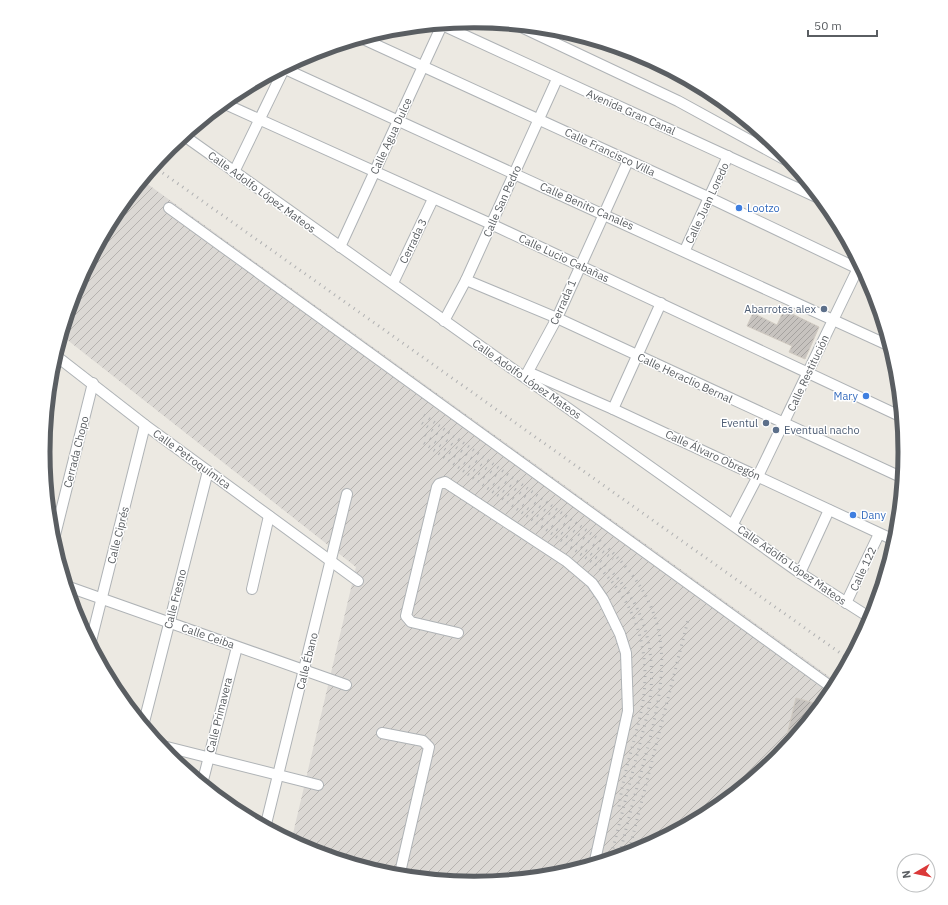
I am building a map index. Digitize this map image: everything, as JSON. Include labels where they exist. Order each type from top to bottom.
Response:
[{"type":"street","name":"Avenida Gran Canal","points":[[449,29],[812,195]]},
{"type":"street","name":"Calle Agua Dulce","points":[[340,247],[439,30]]},
{"type":"street","points":[[533,33],[678,101],[777,155]]},
{"type":"street","name":"Calle Francisco Villa","points":[[368,41],[855,266]]},
{"type":"street","name":"Calle Benito Canales","points":[[290,70],[685,250],[884,343]]},
{"type":"street","points":[[234,172],[280,75]]},
{"type":"street","name":"Calle San Pedro","points":[[444,321],[466,280],[557,79]]},
{"type":"street","name":"Calle Lucio Cabañas","points":[[230,106],[491,224],[897,415]]},
{"type":"street","name":"Calle Adolfo López Mateos","points":[[188,139],[393,283],[444,321],[527,375],[800,573],[866,615]]},
{"type":"street","name":"Calle Juan Loredo","points":[[685,250],[728,156]]},
{"type":"street","name":"Cerrada 1","points":[[527,375],[557,318],[579,266],[605,214],[628,161]]},
{"type":"street","name":"Cerrada 3","points":[[393,283],[433,199]]},
{"type":"street","points":[[168,208],[829,685]]},
{"type":"street","name":"Calle Restitución","points":[[733,524],[784,424],[832,319],[858,272]]},
{"type":"street","name":"Calle Heraclio Bernal","points":[[466,280],[557,318],[898,476]]},
{"type":"street","points":[[613,409],[661,304]]},
{"type":"street","name":"Calle Petroquímica","points":[[60,359],[145,425],[358,581]]},
{"type":"street","name":"Calle Álvaro Obregón","points":[[527,375],[613,409],[889,538]]},
{"type":"street","name":"Cerrada Chopo","points":[[57,528],[93,384]]},
{"type":"street","name":"Calle Ciprés","points":[[92,638],[145,425]]},
{"type":"street","name":"Calle Fresno","points":[[145,720],[208,471]]},
{"type":"street","points":[[458,633],[411,622],[406,616],[437,487],[441,483],[445,482],[566,561],[592,583],[603,599],[620,634],[626,653],[628,711],[595,859]]},
{"type":"street","name":"Calle Ébano","points":[[266,822],[347,494]]},
{"type":"street","points":[[800,573],[829,510]]},
{"type":"street","points":[[252,588],[269,516]]},
{"type":"street","name":"Calle 122","points":[[846,604],[879,534]]},
{"type":"street","name":"Calle Ceiba","points":[[72,588],[346,685]]},
{"type":"street","name":"Calle Primavera","points":[[203,779],[237,647]]},
{"type":"street","points":[[382,733],[423,741],[429,747],[401,870]]},
{"type":"street","points":[[169,747],[318,785]]},
{"type":"shaded area","points":[[146,183],[833,679],[811,711],[774,753],[754,772],[710,805],[686,820],[636,845],[584,863],[557,869],[502,876],[446,876],[391,869],[364,863],[312,845],[292,836],[356,567],[65,338],[82,290],[106,240],[137,194]]},
{"type":"building","points":[[784,310],[819,327],[805,359],[789,352],[792,346],[747,326],[753,313],[777,325]]},
{"type":"building","points":[[796,698],[816,703],[811,711],[786,739]]},
{"type":"railway","points":[[158,170],[846,657]]},
{"type":"railway","points":[[424,415],[597,538],[623,563],[641,588],[653,613],[660,639],[662,665],[659,694],[645,758],[621,850]]},
{"type":"railway","points":[[422,423],[613,559]]},
{"type":"railway","points":[[425,435],[598,559],[614,574],[627,591],[637,609],[645,628],[649,648],[651,690],[648,712],[612,853]]},
{"type":"railway","points":[[424,443],[596,565],[622,596],[632,614],[639,632],[643,651],[645,671],[644,691],[641,712],[626,771],[619,807]]},
{"type":"railway","points":[[630,847],[688,620]]},
{"type":"place","name":"Lootzo","points":[[739,208]]},
{"type":"place","name":"Abarrotes alex","points":[[824,309]]},
{"type":"place","name":"Mary","points":[[866,396]]},
{"type":"place","name":"Eventul","points":[[766,423]]},
{"type":"place","name":"Eventual nacho","points":[[776,430]]},
{"type":"place","name":"Dany","points":[[853,515]]}]
